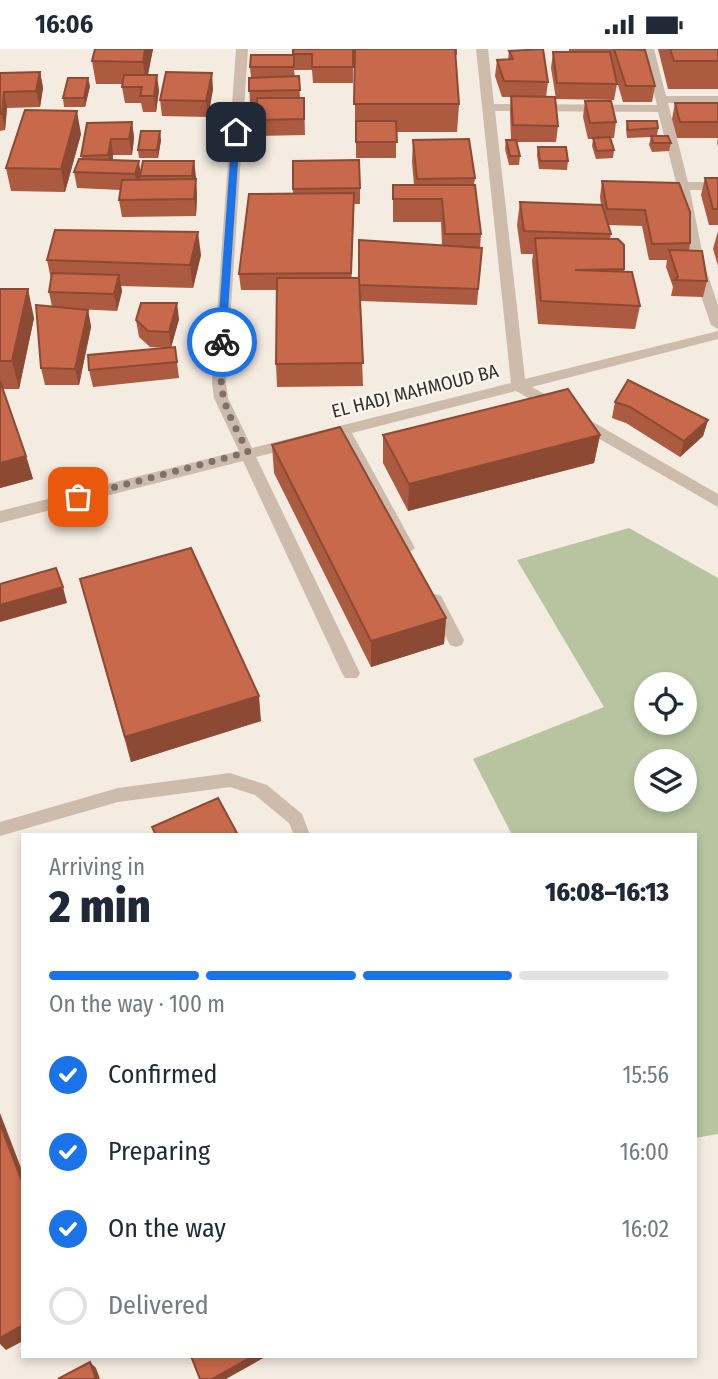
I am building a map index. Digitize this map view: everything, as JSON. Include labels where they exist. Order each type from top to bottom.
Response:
[{"type":"street","points":[[242,49],[219,383],[221,398],[351,673]]},
{"type":"street","points":[[482,49],[519,386],[718,501]]},
{"type":"street","points":[[648,49],[683,186],[698,267],[718,325]]},
{"type":"street","points":[[488,107],[662,104],[718,99]]},
{"type":"street","points":[[683,186],[718,186]]},
{"type":"street","name":"EL HADJ MAHMOUD BA","points":[[0,517],[718,334]]},
{"type":"street","points":[[343,429],[412,558]]},
{"type":"street","points":[[425,582],[456,641]]},
{"type":"lane","points":[[0,829],[118,795],[230,781],[261,790],[296,819],[301,833]]},
{"type":"green space","points":[[629,528],[718,578],[718,1134],[697,1138],[697,833],[511,833],[473,759],[604,707],[517,560]]},
{"type":"building","points":[[95,49],[145,49],[143,62],[92,61]]},
{"type":"building","points":[[293,49],[353,49],[353,67],[312,67],[312,54],[293,54]]},
{"type":"building","points":[[355,49],[455,49],[459,104],[354,104]]},
{"type":"building","points":[[543,49],[548,82],[504,81],[497,60],[513,59],[509,51]]},
{"type":"building","points":[[614,49],[645,50],[655,86],[626,86]]},
{"type":"building","points":[[670,49],[718,49],[718,61],[674,61]]},
{"type":"building","points":[[553,52],[610,52],[617,84],[557,83]]},
{"type":"building","points":[[251,55],[294,55],[294,67],[250,67]]},
{"type":"building","points":[[40,72],[36,91],[4,92],[0,114],[0,73]]},
{"type":"building","points":[[166,72],[212,73],[206,101],[160,100]]},
{"type":"building","points":[[124,75],[157,75],[154,96],[140,96],[142,87],[122,87]]},
{"type":"building","points":[[299,76],[300,90],[249,91],[249,78]]},
{"type":"building","points":[[68,78],[88,78],[84,98],[63,98]]},
{"type":"building","points":[[511,96],[555,97],[558,126],[513,125]]},
{"type":"building","points":[[257,98],[304,98],[304,119],[256,120]]},
{"type":"building","points":[[585,101],[611,101],[616,122],[590,123]]},
{"type":"building","points":[[675,103],[718,103],[718,122],[680,122]]},
{"type":"building","points":[[25,110],[77,111],[61,169],[6,168]]},
{"type":"building","points":[[356,121],[396,121],[397,142],[356,142]]},
{"type":"building","points":[[627,121],[657,121],[658,128],[628,130]]},
{"type":"building","points":[[132,122],[129,139],[111,139],[108,155],[81,156],[87,123]]},
{"type":"building","points":[[141,131],[160,131],[157,150],[138,150]]},
{"type":"building","points":[[651,136],[668,136],[671,143],[653,143]]},
{"type":"building","points":[[610,137],[614,150],[597,151],[593,138]]},
{"type":"building","points":[[469,139],[475,178],[417,179],[413,140]]},
{"type":"building","points":[[506,140],[516,140],[520,156],[510,156]]},
{"type":"building","points":[[538,147],[566,147],[568,161],[540,161]]},
{"type":"building","points":[[79,159],[139,161],[135,174],[74,172]]},
{"type":"building","points":[[359,160],[360,188],[293,189],[293,161]]},
{"type":"building","points":[[143,161],[194,161],[192,176],[140,176]]},
{"type":"building","points":[[705,178],[718,178],[718,209],[713,209]]},
{"type":"building","points":[[196,179],[194,199],[119,200],[122,180]]},
{"type":"building","points":[[602,181],[679,183],[690,212],[690,243],[652,244],[645,210],[607,209]]},
{"type":"building","points":[[393,185],[475,185],[481,234],[445,234],[442,199],[393,199]]},
{"type":"building","points":[[354,193],[351,273],[239,274],[249,194]]},
{"type":"building","points":[[520,202],[602,205],[611,234],[524,231]]},
{"type":"building","points":[[55,230],[198,232],[190,265],[47,260]]},
{"type":"building","points":[[535,238],[618,239],[624,245],[624,269],[575,270],[632,272],[640,306],[541,301]]},
{"type":"building","points":[[359,240],[482,248],[478,289],[359,285]]},
{"type":"building","points":[[669,250],[702,251],[707,281],[674,280],[678,277]]},
{"type":"building","points":[[52,273],[119,275],[114,294],[49,292]]},
{"type":"building","points":[[277,278],[359,278],[363,363],[276,364]]},
{"type":"building","points":[[0,289],[28,289],[12,361],[0,361]]},
{"type":"building","points":[[141,303],[177,303],[169,332],[148,331],[136,320]]},
{"type":"building","points":[[36,305],[88,310],[75,369],[41,368]]},
{"type":"building","points":[[175,347],[177,362],[89,370],[88,355]]},
{"type":"building","points":[[628,380],[708,420],[684,441],[630,407],[615,402]]},
{"type":"building","points":[[0,381],[26,456],[0,463]]},
{"type":"building","points":[[568,389],[600,435],[409,484],[383,435]]},
{"type":"building","points":[[340,427],[446,618],[371,641],[272,445]]},
{"type":"building","points":[[191,548],[259,696],[125,737],[80,579]]},
{"type":"building","points":[[56,568],[63,587],[0,605],[0,584]]},
{"type":"building","points":[[218,798],[237,833],[155,833],[152,827]]},
{"type":"building","points":[[0,1124],[21,1179],[21,1326],[0,1338]]},
{"type":"building","points":[[192,1358],[249,1358],[212,1379],[200,1379]]},
{"type":"building","points":[[90,1362],[96,1379],[58,1379]]},
{"type":"way so far","points":[[78,497],[248,452],[221,398],[219,383],[222,342]]},
{"type":"route","points":[[222,342],[236,132]]}]
